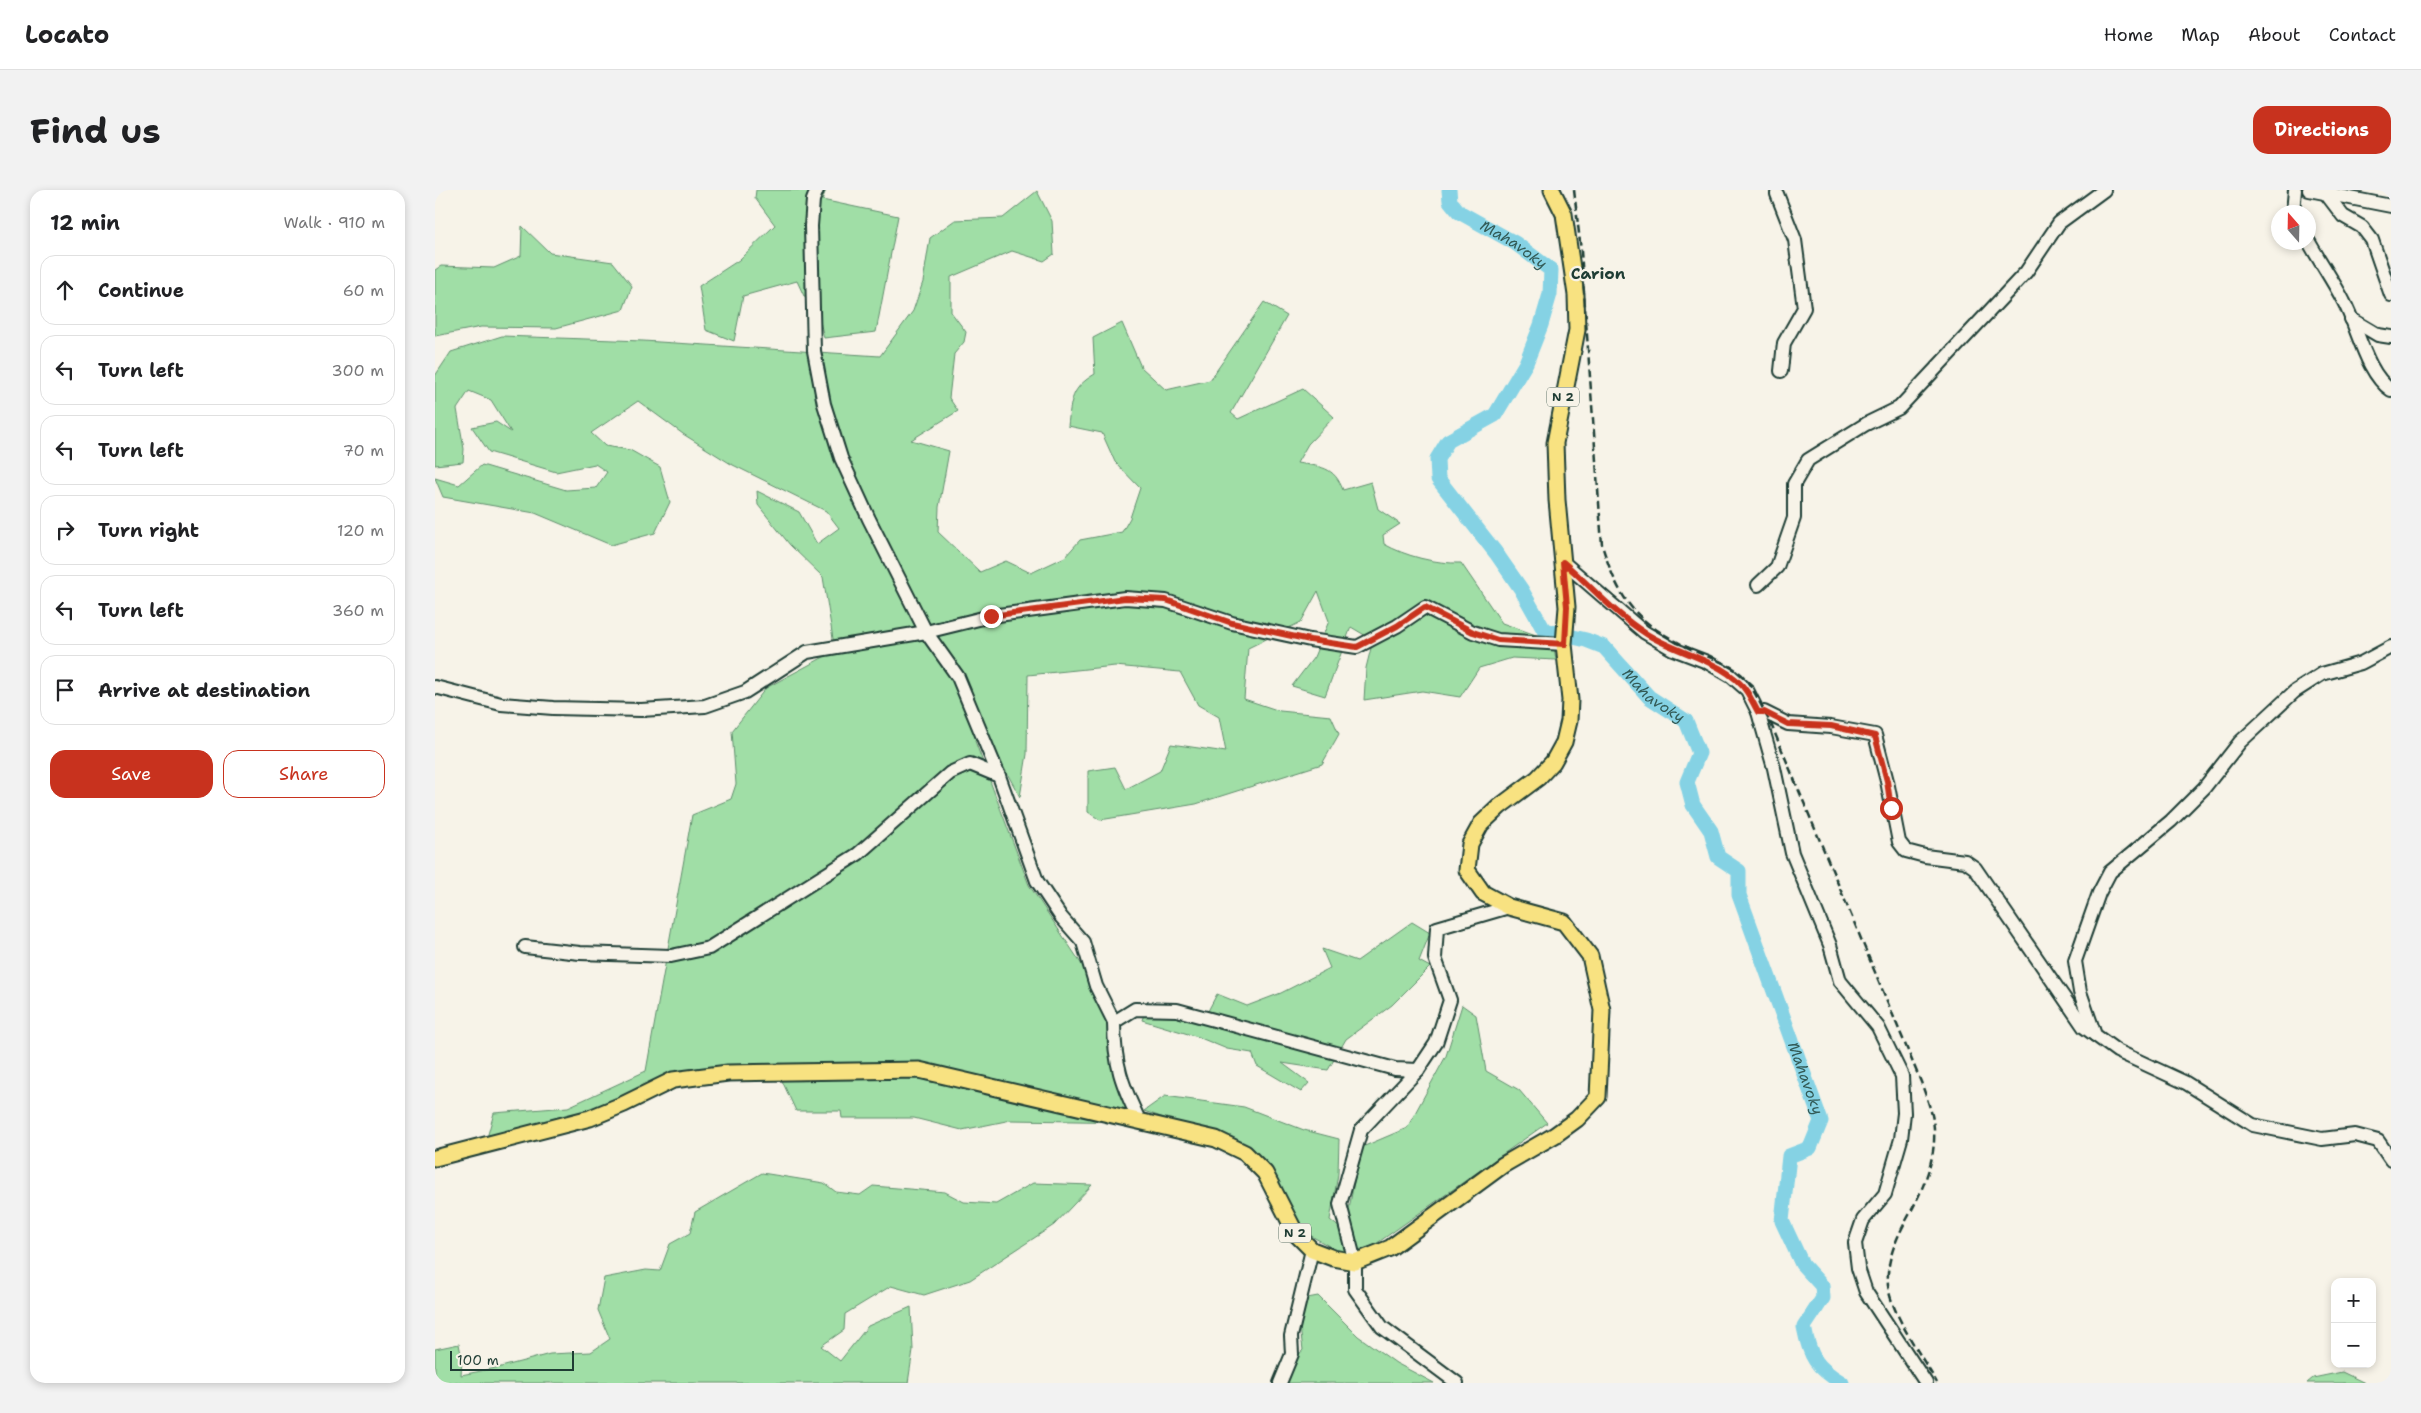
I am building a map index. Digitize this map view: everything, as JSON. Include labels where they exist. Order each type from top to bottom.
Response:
[{"type":"main road","name":"N 2","points":[[435,1158],[590,1118],[673,1080],[728,1073],[919,1070],[1216,1139],[1245,1153],[1265,1173],[1295,1234],[1313,1250],[1333,1258],[1355,1262],[1390,1248],[1503,1165],[1555,1135],[1577,1119],[1598,1097],[1602,1010],[1591,956],[1564,922],[1509,907],[1483,893],[1467,870],[1470,844],[1481,824],[1499,807],[1538,778],[1553,762],[1563,742],[1569,721],[1570,700],[1565,644],[1567,607],[1555,443],[1577,330],[1576,295],[1564,214],[1552,190]]},
{"type":"street","points":[[817,190],[813,200],[811,226],[813,351],[824,404],[841,458],[926,632],[958,677],[999,776],[1037,881],[1061,917],[1083,942],[1096,986],[1114,1022],[1114,1050],[1122,1085],[1140,1122]]},
{"type":"street","points":[[1758,585],[1777,566],[1794,518],[1794,484],[1808,460],[1866,424],[1899,408],[2026,272],[2059,223],[2104,190]]},
{"type":"street","points":[[2294,205],[2295,190]]},
{"type":"street","points":[[2309,190],[2391,206]]},
{"type":"street","points":[[1779,191],[1795,240],[1804,308],[1784,343],[1781,371]]},
{"type":"street","points":[[2328,193],[2343,216],[2362,227],[2372,240],[2391,295]]},
{"type":"street","points":[[2314,250],[2345,303],[2364,351],[2384,386],[2391,390]]},
{"type":"street","points":[[2351,319],[2378,335],[2391,337]]},
{"type":"street","points":[[1563,562],[1643,632],[1673,649],[1707,662],[1731,676],[1747,690],[1758,712],[1774,768],[1792,853],[1830,945],[1840,981],[1878,1027],[1902,1076],[1904,1113],[1902,1130],[1885,1194],[1863,1220],[1855,1243],[1858,1268],[1866,1292],[1926,1383]]},
{"type":"street","points":[[435,687],[501,704],[553,708],[641,710],[705,706],[745,692],[807,652],[926,632],[991,616],[1125,598],[1166,600],[1232,623],[1310,640],[1357,647],[1397,626],[1425,607],[1473,632],[1498,640],[1565,644]]},
{"type":"street","points":[[2095,1035],[2080,992],[2075,961],[2099,893],[2110,872],[2171,821],[2204,788],[2240,742],[2294,692],[2322,674],[2361,663],[2391,647]]},
{"type":"street","points":[[1758,712],[1764,712],[1788,724],[1831,726],[1875,736],[1887,781],[1899,842],[1906,851],[1925,856],[1965,861],[1975,868],[2084,1027],[2117,1051],[2186,1084],[2253,1125],[2321,1139],[2355,1135],[2378,1140],[2391,1160]]},
{"type":"street","points":[[525,947],[580,953],[671,956],[709,948],[858,854],[950,773],[970,764],[999,776]]},
{"type":"street","points":[[1457,1383],[1382,1327],[1355,1289],[1355,1262],[1340,1204],[1361,1130],[1418,1070],[1435,1043],[1449,1000],[1435,958],[1437,928],[1509,907]]},
{"type":"street","points":[[1114,1022],[1135,1009],[1177,1010],[1395,1069],[1418,1070]]},
{"type":"street","points":[[1280,1383],[1292,1354],[1291,1336],[1313,1250]]},
{"type":"green space","points":[[756,190],[826,190],[822,200],[898,216],[876,332],[824,338],[814,296],[804,296],[797,281],[743,296],[734,341],[706,330],[699,286],[739,260],[775,225],[755,198]]},
{"type":"green space","points":[[1037,191],[1052,221],[1054,254],[1044,261],[1012,251],[951,277],[951,312],[966,332],[964,342],[954,354],[949,398],[958,411],[911,440],[949,451],[939,507],[938,532],[980,572],[1006,561],[1031,573],[1065,557],[1080,540],[1122,532],[1130,518],[1140,488],[1115,462],[1102,433],[1068,426],[1070,409],[1077,390],[1081,384],[1095,374],[1093,338],[1122,323],[1141,367],[1166,390],[1210,380],[1264,302],[1287,316],[1231,413],[1238,419],[1303,389],[1334,417],[1308,444],[1297,463],[1326,469],[1335,476],[1343,490],[1371,482],[1378,509],[1400,524],[1383,535],[1384,544],[1421,558],[1461,563],[1502,623],[1553,641],[1556,660],[1512,658],[1479,668],[1460,697],[1422,691],[1364,700],[1366,668],[1373,640],[1351,627],[1325,696],[1292,686],[1314,657],[1329,621],[1318,591],[1301,622],[1248,648],[1244,699],[1280,711],[1331,716],[1339,734],[1322,764],[1196,804],[1100,820],[1088,812],[1088,771],[1115,767],[1126,789],[1160,771],[1171,744],[1226,752],[1219,717],[1198,705],[1180,672],[1115,666],[1028,675],[1027,754],[1020,797],[979,722],[975,741],[1029,885],[1096,986],[1114,1022],[1122,1085],[1140,1122],[1011,1120],[962,1130],[914,1118],[842,1118],[841,1111],[796,1111],[778,1072],[728,1073],[485,1145],[494,1113],[568,1107],[646,1071],[692,815],[731,799],[736,784],[732,731],[766,688],[835,651],[823,577],[790,545],[758,505],[757,491],[799,512],[817,544],[839,528],[826,511],[731,464],[683,434],[638,401],[591,433],[605,446],[630,450],[660,467],[670,502],[655,533],[611,545],[535,513],[443,497],[435,478],[459,485],[482,465],[566,490],[596,488],[607,472],[595,464],[556,472],[489,452],[472,427],[496,422],[511,432],[491,400],[469,391],[457,409],[464,449],[463,462],[435,465],[435,376],[451,352],[502,336],[643,341],[880,356],[913,311],[923,282],[930,238],[955,220],[1003,218]]},
{"type":"green space","points":[[522,226],[550,253],[613,262],[632,286],[623,310],[556,328],[481,327],[435,336],[435,270],[441,266],[494,268],[521,256]]},
{"type":"green space","points":[[1412,922],[1430,933],[1419,961],[1430,967],[1392,1005],[1346,1039],[1328,1070],[1282,1063],[1309,1083],[1301,1092],[1257,1066],[1252,1053],[1227,1049],[1198,1037],[1142,1020],[1146,1009],[1208,1011],[1217,994],[1247,1006],[1281,993],[1330,968],[1322,949],[1357,961]]},
{"type":"green space","points":[[1462,1005],[1476,1015],[1486,1071],[1519,1090],[1547,1123],[1373,1246],[1343,1254],[1306,1233],[1269,1168],[1244,1146],[1144,1111],[1165,1096],[1244,1107],[1304,1130],[1339,1139],[1338,1174],[1330,1220],[1345,1232],[1360,1148],[1407,1128],[1446,1056]]},
{"type":"green space","points":[[762,1173],[824,1183],[836,1192],[860,1195],[873,1186],[945,1192],[964,1202],[996,1204],[1033,1183],[1092,1185],[1054,1225],[970,1280],[924,1295],[891,1286],[845,1314],[844,1330],[821,1346],[840,1361],[868,1326],[911,1307],[913,1350],[908,1383],[435,1383],[435,1349],[459,1344],[462,1359],[461,1375],[550,1354],[591,1352],[610,1339],[598,1310],[604,1278],[646,1270],[660,1271],[670,1244],[690,1233],[695,1212]]},
{"type":"green space","points":[[1318,1296],[1358,1336],[1396,1363],[1434,1383],[1283,1383],[1292,1362],[1303,1350],[1299,1319],[1302,1299]]},
{"type":"green space","points":[[2342,1372],[2365,1383],[2307,1383],[2313,1378]]},
{"type":"waterway","name":"Mahavoky","points":[[1449,190],[1450,201],[1459,212],[1515,243],[1551,270],[1550,294],[1541,325],[1526,363],[1495,415],[1448,441],[1437,459],[1438,479],[1496,553],[1521,589],[1544,630],[1586,640],[1604,647],[1649,697],[1686,721],[1699,753],[1687,782],[1693,805],[1711,831],[1718,857],[1739,871],[1739,895],[1821,1121],[1810,1148],[1789,1156],[1782,1221],[1802,1264],[1822,1286],[1823,1298],[1804,1327],[1809,1347],[1815,1361],[1826,1372],[1842,1383]]},
{"type":"railway","points":[[1574,190],[1581,251],[1602,545],[1609,566],[1625,599],[1646,622],[1677,642],[1726,664],[1737,671],[1754,692],[1771,724],[1921,1082],[1932,1115],[1934,1128],[1932,1154],[1920,1193],[1893,1249],[1888,1285],[1890,1296],[1901,1321],[1937,1383]]},
{"type":"district","name":"Carion","points":[[1598,273]]},
{"type":"route","points":[[991,616],[1125,598],[1166,600],[1232,623],[1310,640],[1357,647],[1397,626],[1425,607],[1473,632],[1498,640],[1565,644],[1567,607],[1563,562],[1643,632],[1673,649],[1707,662],[1731,676],[1747,690],[1758,712],[1764,712],[1788,724],[1831,726],[1875,736],[1887,781],[1891,808]]}]
